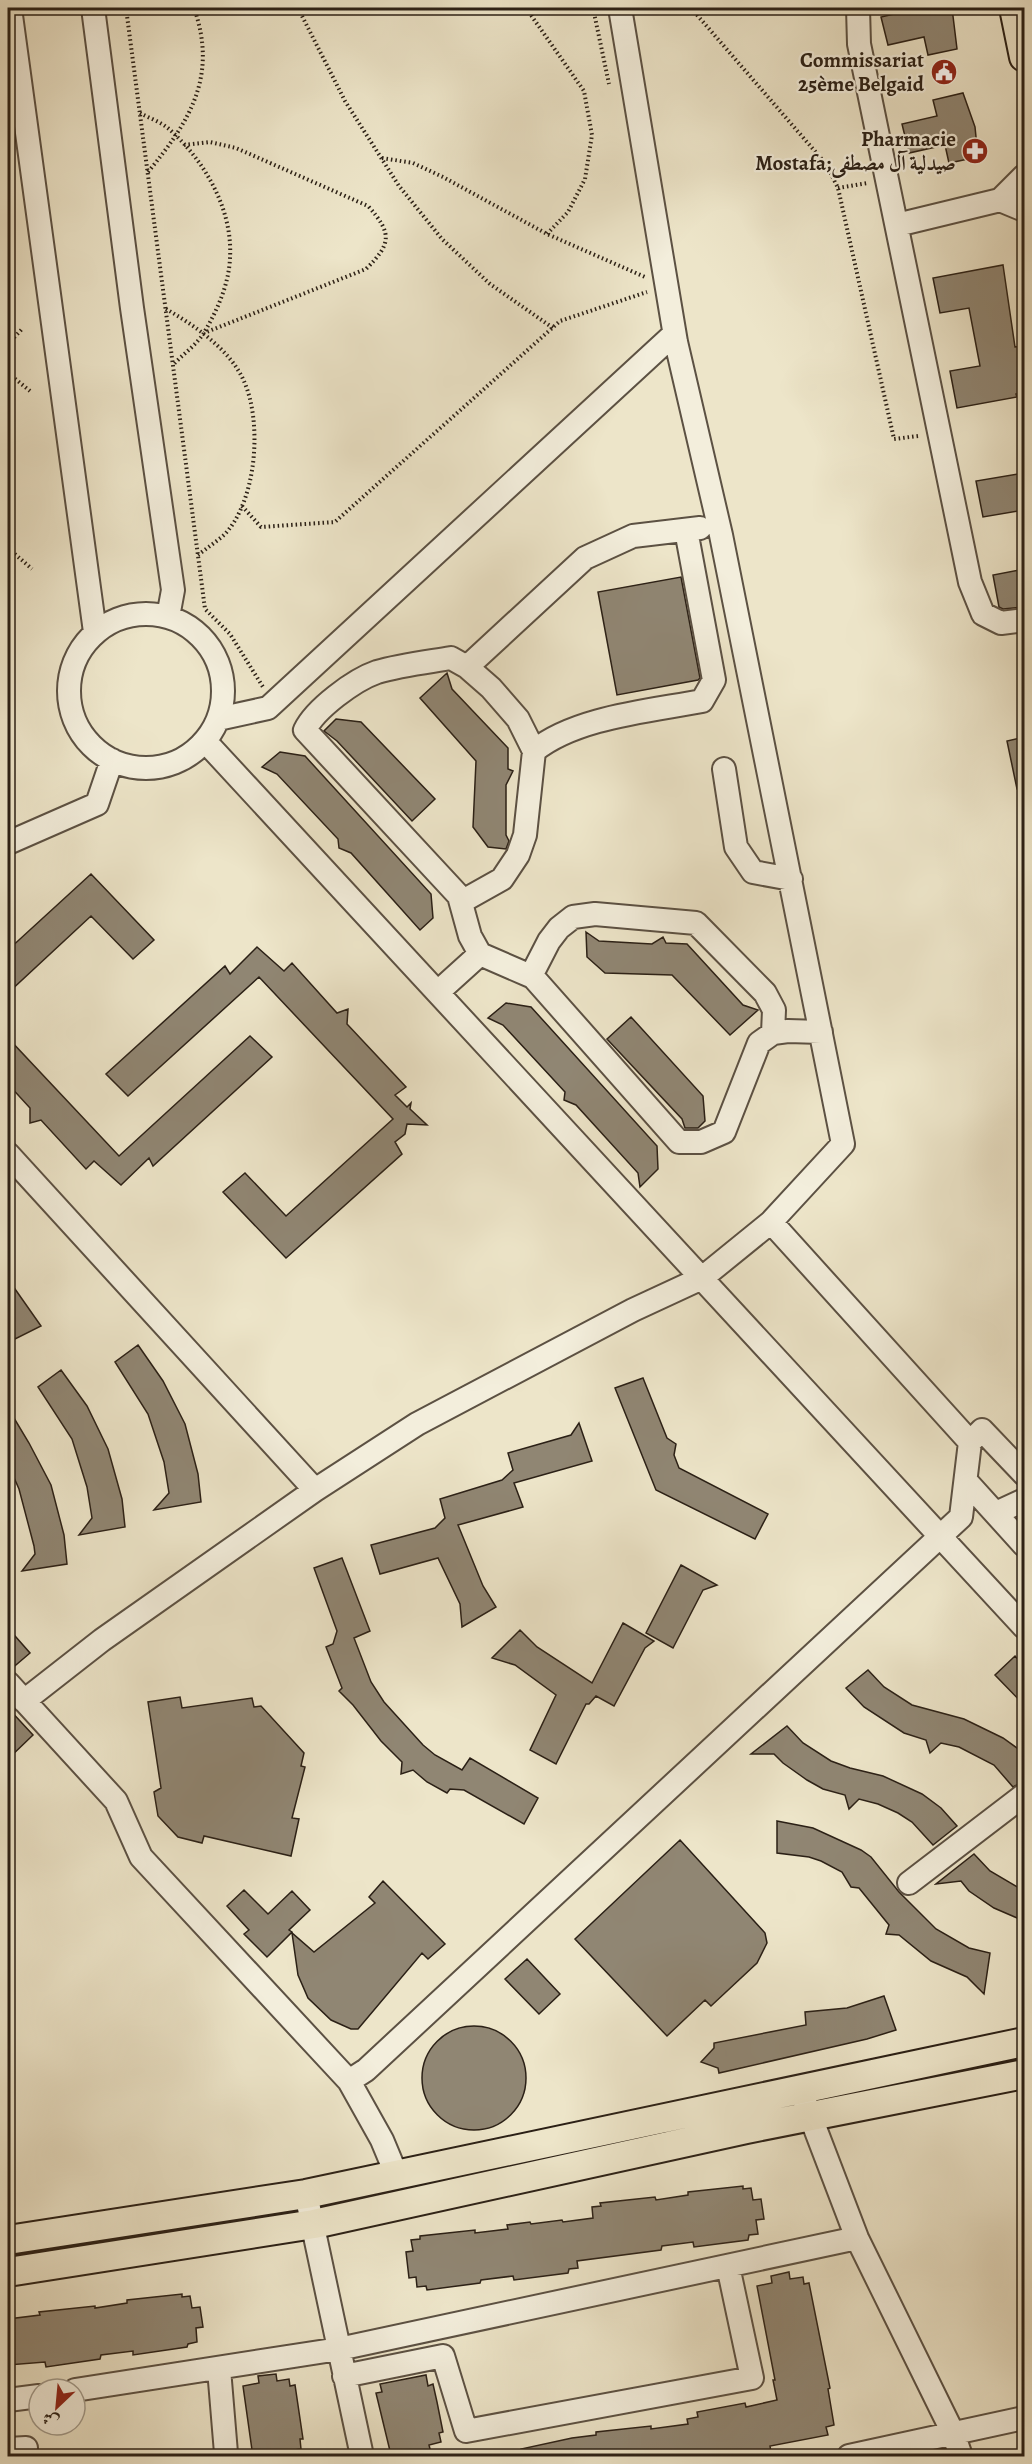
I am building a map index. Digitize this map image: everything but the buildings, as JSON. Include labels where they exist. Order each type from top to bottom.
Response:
[{"type":"main road","points":[[1014,8],[1024,57]]},
{"type":"main road","points":[[8,2240],[306,2194],[1024,2042]]},
{"type":"main road","points":[[8,2272],[314,2224],[746,2129],[1024,2074]]},
{"type":"street","points":[[10,8],[95,632]]},
{"type":"street","points":[[93,8],[132,308],[173,590],[168,616]]},
{"type":"street","points":[[24,1701],[102,1640],[315,1490],[417,1424],[633,1310],[702,1278],[771,1222],[843,1144],[719,526],[674,334],[620,8]]},
{"type":"street","points":[[858,8],[858,44],[970,582],[983,614],[1001,623],[1024,620]]},
{"type":"street","points":[[897,225],[1000,200],[1024,176]]},
{"type":"street","points":[[1000,200],[1024,210]]},
{"type":"street","points":[[218,719],[267,708],[674,334]]},
{"type":"street","points":[[467,667],[585,558],[633,536],[719,526]]},
{"type":"street","points":[[534,751],[550,738],[584,724],[702,701],[714,680],[686,530]]},
{"type":"street","points":[[142,613],[168,616],[191,627],[213,653],[220,669],[223,694],[218,719],[206,741],[186,757],[162,766],[136,767],[112,760],[91,745],[76,725],[69,700],[70,675],[79,651],[95,632],[117,618],[142,613]]},
{"type":"street","points":[[461,902],[502,879],[518,855],[525,836],[534,751],[518,719],[491,688],[467,667],[451,658],[377,672],[325,706],[310,720],[305,730],[459,896],[470,936],[480,954],[533,977],[679,1142],[702,1143],[724,1132],[759,1043],[773,1033],[821,1032]]},
{"type":"street","points":[[206,741],[1024,1627]]},
{"type":"street","points":[[8,843],[97,804],[112,760]]},
{"type":"street","points":[[724,769],[736,847],[753,872],[791,879]]},
{"type":"street","points":[[533,977],[532,974],[549,941],[559,928],[573,917],[595,914],[696,923],[765,993],[774,1010],[773,1033]]},
{"type":"street","points":[[438,992],[480,954]]},
{"type":"street","points":[[8,1154],[315,1490]]},
{"type":"street","points":[[771,1222],[970,1442]]},
{"type":"street","points":[[349,2081],[366,2070],[962,1517],[970,1442],[982,1430],[1024,1474]]},
{"type":"street","points":[[966,1481],[1024,1545]]},
{"type":"street","points":[[996,1513],[1024,1500]]},
{"type":"street","points":[[8,1683],[116,1801],[141,1857],[349,2081],[382,2140],[398,2176]]},
{"type":"street","points":[[909,1883],[1024,1795]]},
{"type":"street","points":[[801,2090],[857,2238],[953,2433],[961,2457]]},
{"type":"street","points":[[306,2194],[362,2457]]},
{"type":"street","points":[[87,2388],[339,2349],[857,2238]]},
{"type":"street","points":[[344,2376],[443,2356],[466,2431],[752,2378],[728,2266]]},
{"type":"street","points":[[219,2369],[225,2457]]},
{"type":"street","points":[[8,2400],[27,2398]]},
{"type":"street","points":[[849,2457],[1024,2418]]},
{"type":"path","points":[[126,8],[205,609],[230,634],[265,690]]},
{"type":"path","points":[[148,173],[177,137],[194,103],[202,68],[202,42],[194,8]]},
{"type":"path","points":[[298,8],[345,101],[399,186],[442,239],[490,284],[553,328]]},
{"type":"path","points":[[526,8],[584,91],[592,135],[585,179],[568,212],[547,234]]},
{"type":"path","points":[[593,8],[610,87]]},
{"type":"path","points":[[691,8],[826,164],[838,188],[894,439],[938,434]]},
{"type":"path","points":[[140,113],[167,127],[196,157],[216,191],[227,226],[230,257],[224,292],[204,333],[173,365]]},
{"type":"path","points":[[184,145],[210,142],[236,148],[368,206],[380,219],[386,231],[385,244],[380,255],[366,269],[204,333]]},
{"type":"path","points":[[381,158],[413,163],[547,234],[649,278]]},
{"type":"path","points":[[838,188],[886,180]]},
{"type":"path","points":[[646,267],[653,300]]},
{"type":"path","points":[[242,506],[261,527],[335,522],[560,321],[651,291]]},
{"type":"path","points":[[166,309],[204,333],[220,349],[243,379],[250,407],[255,446],[252,477],[242,506],[225,534],[198,555]]},
{"type":"path","points":[[8,344],[22,329]]},
{"type":"path","points":[[8,373],[30,391]]},
{"type":"path","points":[[8,548],[32,569]]},
{"type":"place","name":"Commissariat 25ème Belgaid","points":[[944,72]]},
{"type":"place","name":"Pharmacie Mostafa;صيدلية آل مصطفى","points":[[975,151]]}]
